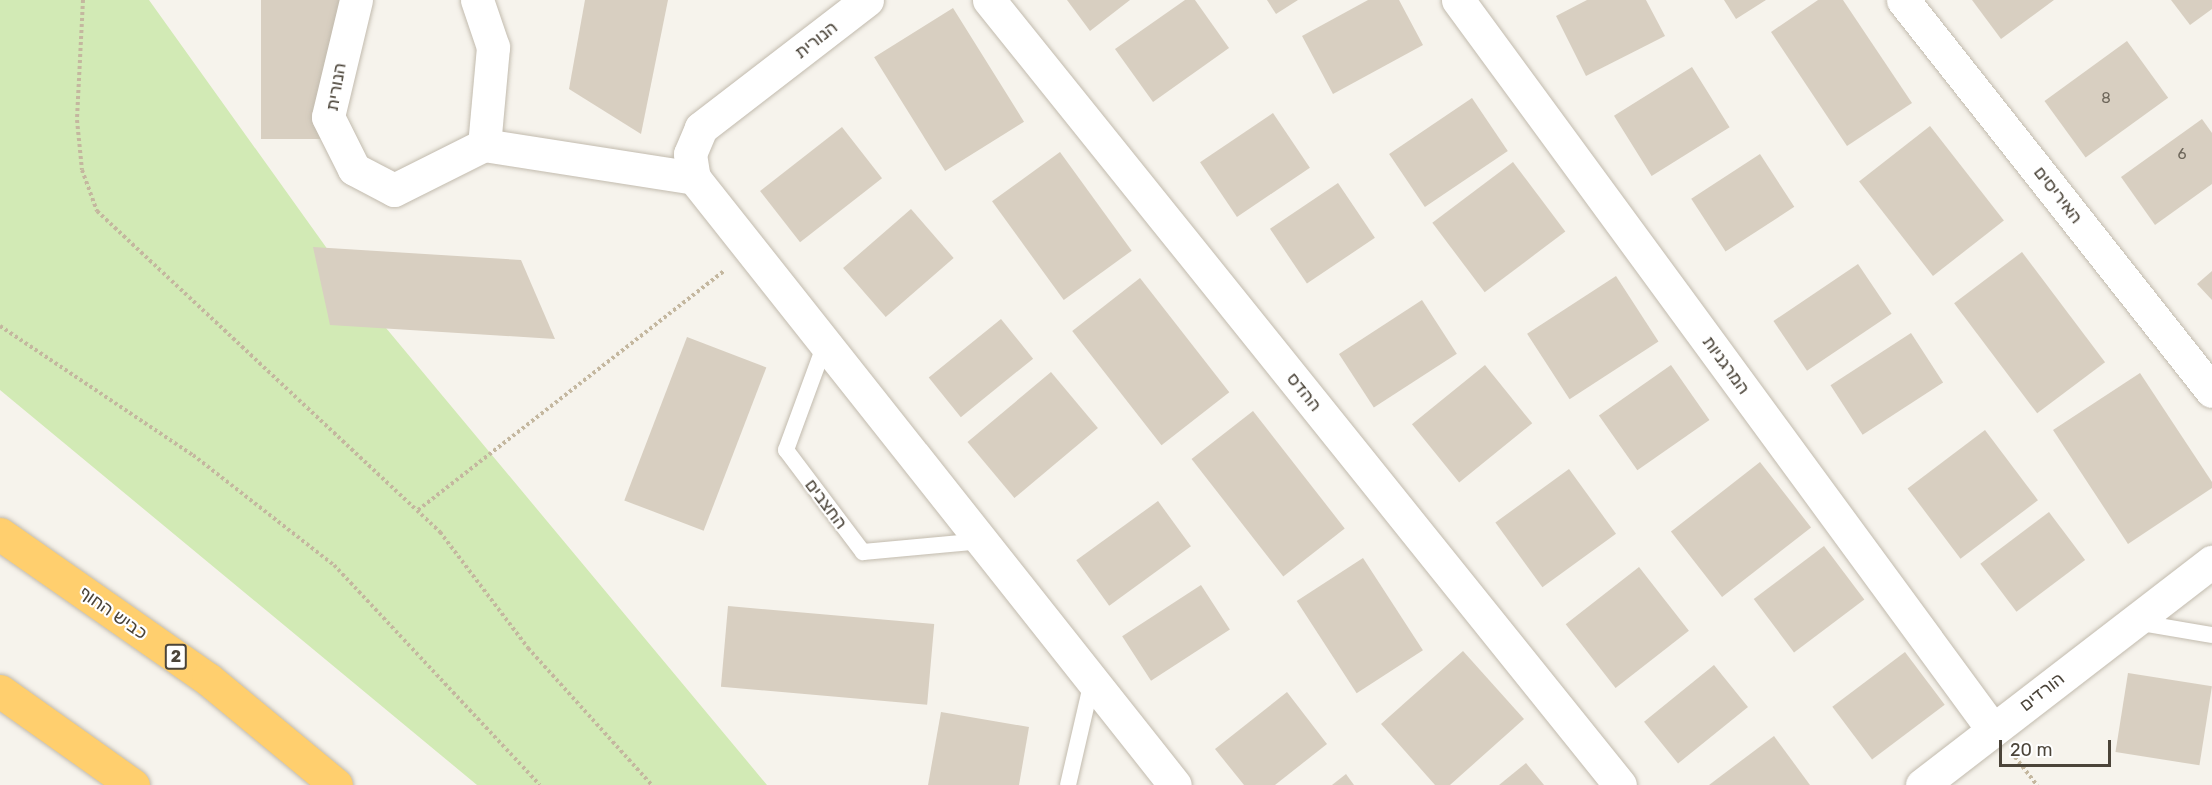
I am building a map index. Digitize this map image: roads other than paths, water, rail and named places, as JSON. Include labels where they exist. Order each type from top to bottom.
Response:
[{"type":"highway","name":"כביש החוף","points":[[4,537],[208,679],[336,785]]},
{"type":"highway","points":[[0,691],[133,785]]},
{"type":"street","name":"הנורית","points":[[356,0],[328,117],[354,168],[394,190],[484,146]]},
{"type":"street","points":[[477,0],[493,48],[484,146],[692,166],[750,250],[1174,785]]},
{"type":"street","name":"הנורית","points":[[692,166],[701,128],[867,0]]},
{"type":"street","name":"ההדס","points":[[988,0],[1620,785]]},
{"type":"street","name":"המרגניות","points":[[1458,0],[1993,730]]},
{"type":"street","name":"האיריסים","points":[[1903,0],[2212,391]]},
{"type":"street","name":"הורדים","points":[[1922,785],[2212,562]]},
{"type":"lane","name":"החצבים","points":[[825,344],[786,450],[863,552],[982,541]]},
{"type":"lane","points":[[2134,622],[2212,635]]},
{"type":"lane","points":[[1068,785],[1092,681]]}]
